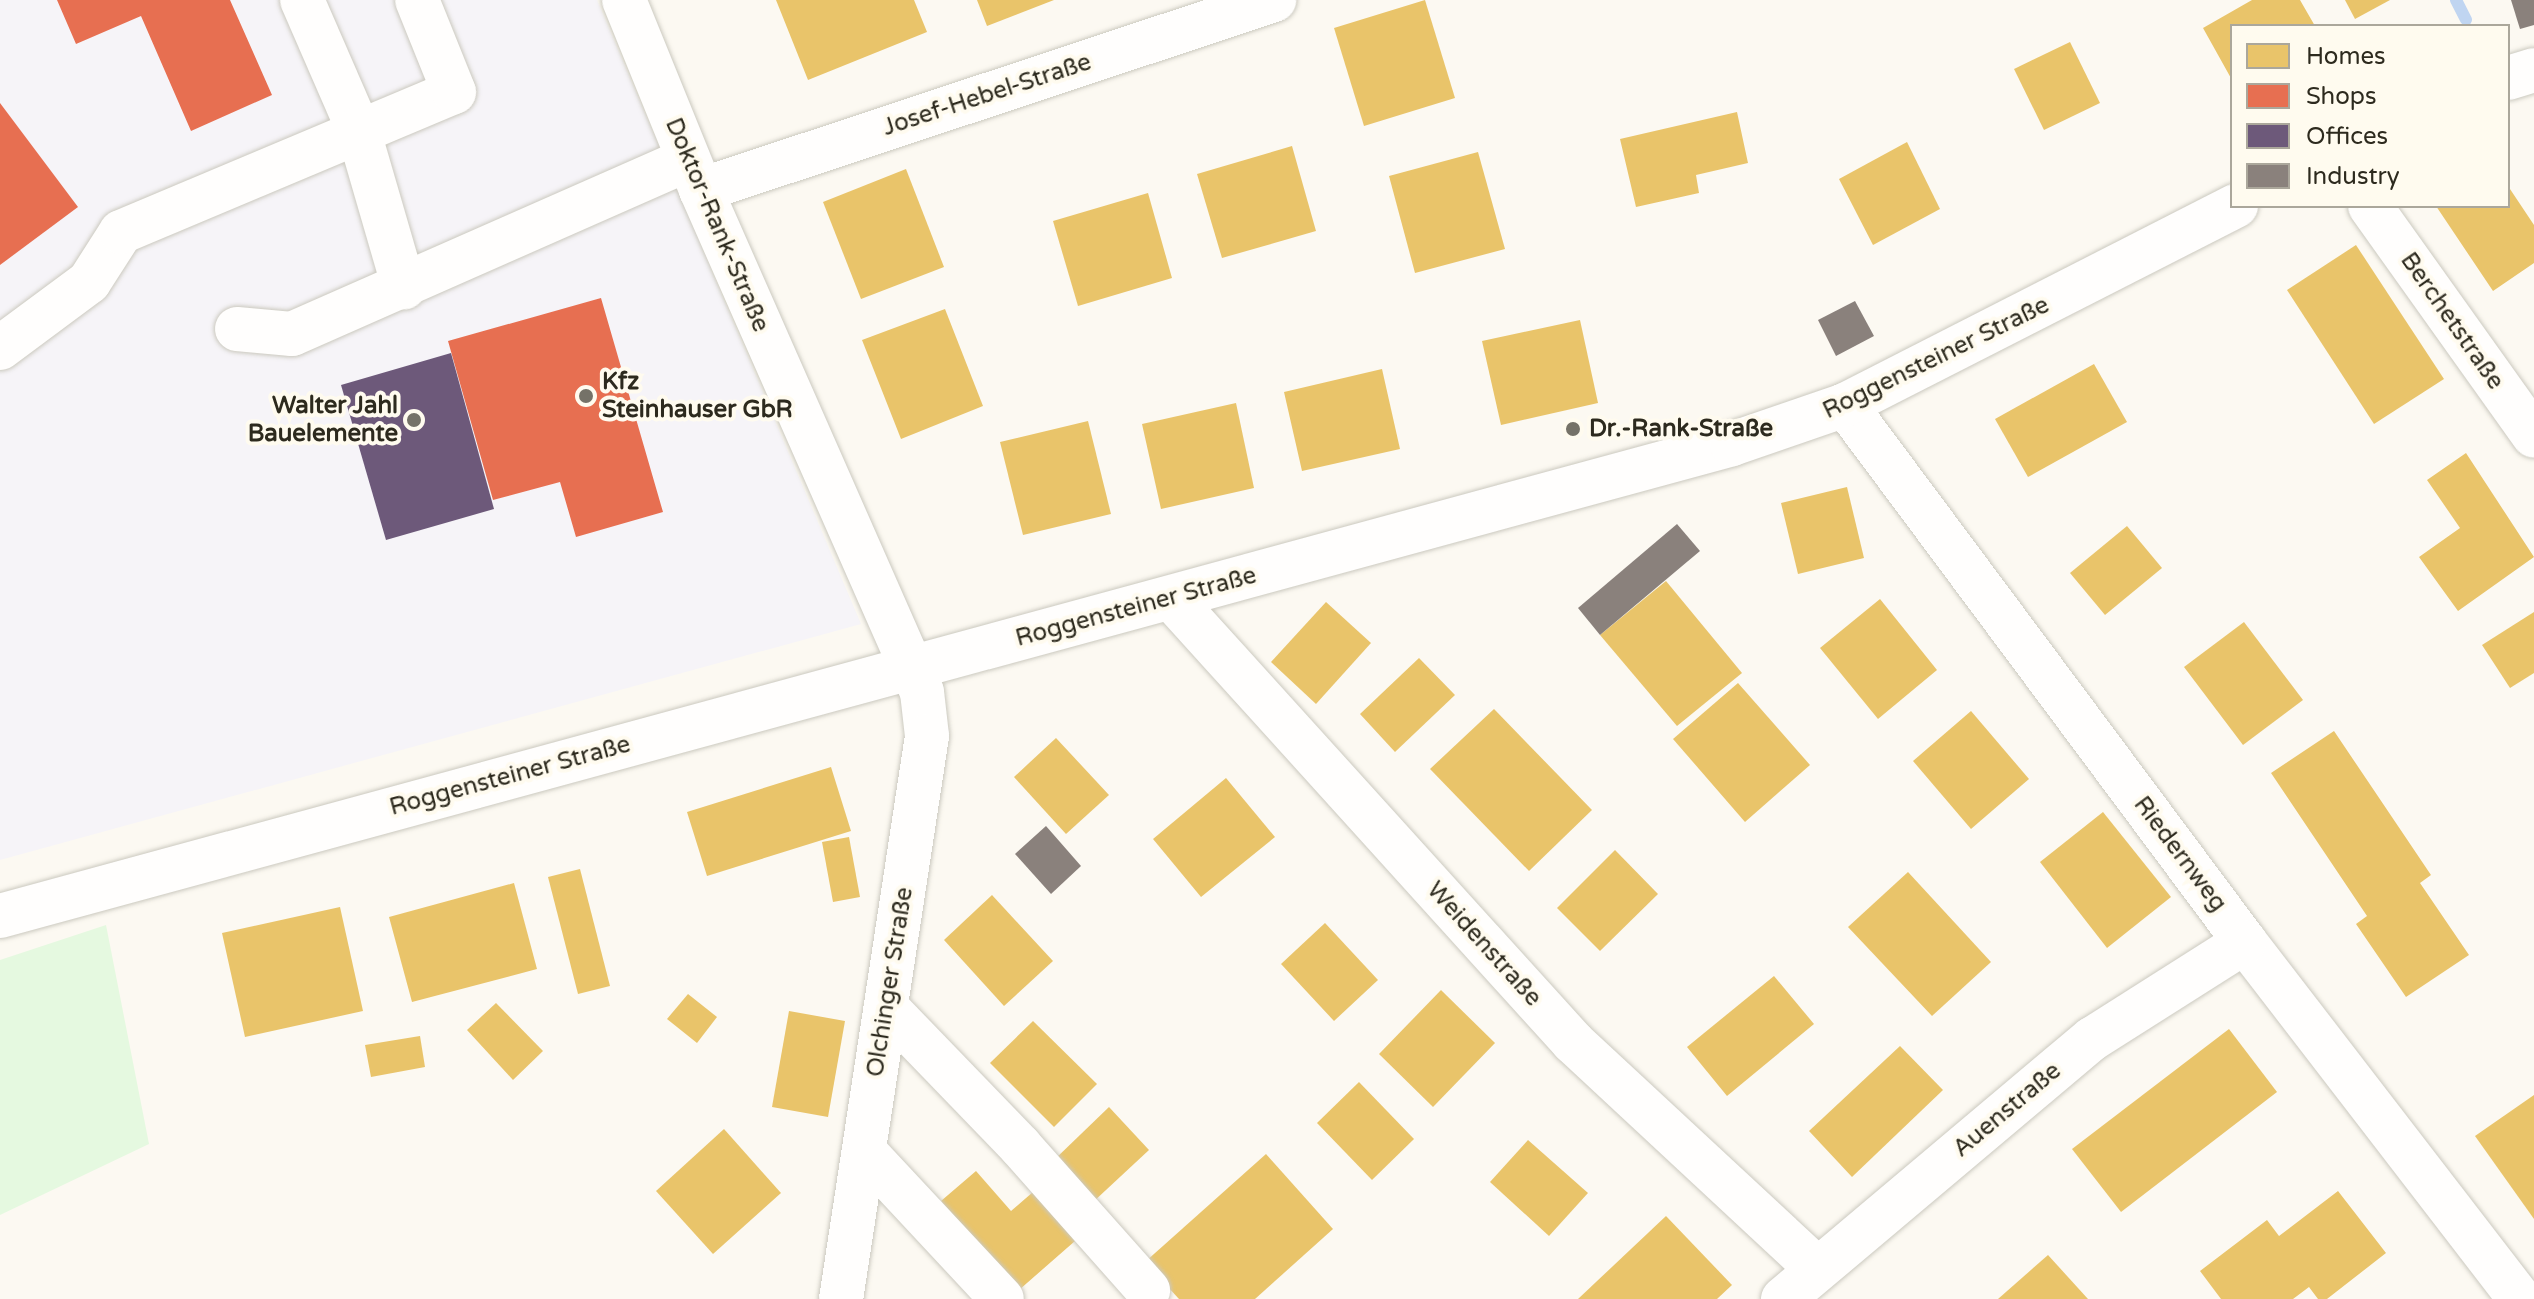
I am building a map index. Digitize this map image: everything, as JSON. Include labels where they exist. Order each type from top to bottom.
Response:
[{"type":"street","points":[[302,0],[358,129],[404,287]]},
{"type":"street","points":[[0,348],[89,282],[121,232],[358,129],[454,92],[417,0]]},
{"type":"street","name":"Doktor-Rank-Straße","points":[[624,0],[694,174],[914,666]]},
{"type":"street","name":"Josef-Hebel-Straße","points":[[237,329],[292,334],[694,174],[1274,0]]},
{"type":"street","points":[[2510,77],[2534,70]]},
{"type":"street","name":"Roggensteiner Straße","points":[[0,916],[1732,444],[1845,405],[2232,208]]},
{"type":"street","name":"Berchetstraße","points":[[2371,208],[2534,436]]},
{"type":"street","name":"Riedernweg","points":[[1845,405],[2245,942],[2520,1299]]},
{"type":"street","name":"Weidenstraße","points":[[1172,599],[1573,1042],[1817,1269]]},
{"type":"street","name":"Olchinger Straße","points":[[841,1299],[927,736],[914,666]]},
{"type":"street","name":"Auenstraße","points":[[1783,1299],[2092,1039],[2245,942]]},
{"type":"street","points":[[886,1007],[1020,1146],[1148,1290]]},
{"type":"street","points":[[864,1151],[1002,1299]]},
{"type":"shaded area","points":[[0,0],[597,0],[861,624],[0,860]]},
{"type":"green space","points":[[106,925],[149,1144],[0,1215],[0,960]]},
{"type":"building: Homes","points":[[776,0],[914,0],[927,32],[808,80]]},
{"type":"building: Homes","points":[[977,0],[1054,0],[987,26]]},
{"type":"building: Homes","points":[[1425,0],[1455,98],[1364,126],[1334,28]]},
{"type":"building: Homes","points":[[2252,0],[2300,0],[2314,24],[2230,24],[2230,76],[2203,28]]},
{"type":"building: Homes","points":[[2345,0],[2390,0],[2355,19]]},
{"type":"building: Homes","points":[[2070,42],[2100,103],[2044,130],[2014,69]]},
{"type":"building: Homes","points":[[1737,112],[1748,163],[1696,175],[1699,193],[1636,207],[1620,139]]},
{"type":"building: Homes","points":[[1907,142],[1940,209],[1873,245],[1839,179]]},
{"type":"building: Homes","points":[[1292,146],[1316,231],[1222,258],[1197,174]]},
{"type":"building: Homes","points":[[1478,152],[1505,249],[1415,273],[1389,176]]},
{"type":"building: Homes","points":[[906,169],[944,267],[861,299],[823,202]]},
{"type":"building: Homes","points":[[2510,189],[2534,225],[2534,263],[2493,291],[2437,208],[2510,208]]},
{"type":"building: Homes","points":[[1148,193],[1172,278],[1078,306],[1053,221]]},
{"type":"building: Homes","points":[[2356,245],[2444,379],[2374,424],[2287,290]]},
{"type":"building: Homes","points":[[945,309],[983,406],[901,439],[862,340]]},
{"type":"building: Homes","points":[[1580,320],[1598,403],[1501,425],[1482,341]]},
{"type":"building: Homes","points":[[2094,364],[2127,422],[2028,477],[1995,419]]},
{"type":"building: Homes","points":[[1382,369],[1400,449],[1302,471],[1284,392]]},
{"type":"building: Homes","points":[[1236,403],[1254,488],[1161,509],[1142,424]]},
{"type":"building: Homes","points":[[1088,421],[1111,514],[1023,535],[1000,442]]},
{"type":"building: Homes","points":[[2466,453],[2534,557],[2458,611],[2419,557],[2460,528],[2427,480]]},
{"type":"building: Homes","points":[[1847,487],[1864,558],[1798,574],[1781,503]]},
{"type":"building: Homes","points":[[2127,526],[2162,568],[2105,615],[2070,573]]},
{"type":"building: Homes","points":[[1666,581],[1742,673],[1677,726],[1600,635]]},
{"type":"building: Homes","points":[[1880,599],[1937,670],[1878,719],[1820,648]]},
{"type":"building: Homes","points":[[1326,602],[1371,643],[1316,704],[1271,662]]},
{"type":"building: Homes","points":[[2534,612],[2534,673],[2510,688],[2482,645]]},
{"type":"building: Homes","points":[[2244,622],[2303,700],[2243,745],[2184,667]]},
{"type":"building: Homes","points":[[1419,658],[1455,695],[1395,752],[1360,714]]},
{"type":"building: Homes","points":[[1738,683],[1810,765],[1745,822],[1673,739]]},
{"type":"building: Homes","points":[[1494,709],[1592,810],[1529,871],[1430,769]]},
{"type":"building: Homes","points":[[1971,711],[2029,779],[1971,829],[1913,761]]},
{"type":"building: Homes","points":[[2334,731],[2431,875],[2420,883],[2469,955],[2406,997],[2356,924],[2367,916],[2271,773]]},
{"type":"building: Homes","points":[[1056,738],[1109,795],[1066,834],[1014,777]]},
{"type":"building: Homes","points":[[831,767],[851,831],[707,876],[687,812]]},
{"type":"building: Homes","points":[[1226,778],[1275,837],[1201,897],[1153,839]]},
{"type":"building: Homes","points":[[2103,812],[2171,897],[2107,948],[2040,862]]},
{"type":"building: Homes","points":[[849,837],[860,897],[833,902],[822,842]]},
{"type":"building: Homes","points":[[1615,850],[1658,894],[1600,951],[1557,908]]},
{"type":"building: Homes","points":[[580,869],[610,986],[578,994],[548,877]]},
{"type":"building: Homes","points":[[1908,872],[1991,962],[1932,1016],[1848,927]]},
{"type":"building: Homes","points":[[514,883],[537,969],[412,1002],[389,917]]},
{"type":"building: Homes","points":[[992,895],[1053,961],[1004,1006],[944,940]]},
{"type":"building: Homes","points":[[340,907],[363,1011],[245,1037],[222,933]]},
{"type":"building: Homes","points":[[1325,923],[1378,980],[1334,1021],[1281,964]]},
{"type":"building: Homes","points":[[1774,976],[1814,1024],[1727,1096],[1687,1047]]},
{"type":"building: Homes","points":[[1441,990],[1495,1043],[1433,1107],[1379,1054]]},
{"type":"building: Homes","points":[[688,994],[717,1017],[697,1043],[667,1019]]},
{"type":"building: Homes","points":[[496,1003],[543,1051],[513,1080],[467,1030]]},
{"type":"building: Homes","points":[[789,1011],[845,1021],[828,1117],[772,1107]]},
{"type":"building: Homes","points":[[1033,1021],[1097,1084],[1054,1127],[990,1063]]},
{"type":"building: Homes","points":[[2229,1029],[2277,1092],[2121,1212],[2072,1149]]},
{"type":"building: Homes","points":[[420,1036],[425,1067],[371,1077],[365,1045]]},
{"type":"building: Homes","points":[[1900,1046],[1943,1090],[1852,1177],[1809,1131]]},
{"type":"building: Homes","points":[[1359,1082],[1414,1139],[1372,1180],[1317,1123]]},
{"type":"building: Homes","points":[[2534,1095],[2534,1219],[2475,1136]]},
{"type":"building: Homes","points":[[1109,1107],[1149,1150],[1092,1203],[1053,1161]]},
{"type":"building: Homes","points":[[724,1129],[781,1193],[713,1254],[656,1191]]},
{"type":"building: Homes","points":[[1528,1140],[1588,1193],[1549,1236],[1490,1182]]},
{"type":"building: Homes","points":[[1266,1154],[1333,1229],[1255,1299],[1179,1299],[1145,1262]]},
{"type":"building: Homes","points":[[976,1171],[1011,1211],[1033,1192],[1075,1241],[1019,1290],[941,1201]]},
{"type":"building: Homes","points":[[2338,1191],[2386,1253],[2327,1299],[2318,1299],[2309,1287],[2293,1299],[2221,1299],[2200,1271],[2267,1220],[2279,1236]]},
{"type":"building: Homes","points":[[1666,1216],[1732,1285],[1717,1299],[1578,1299]]},
{"type":"building: Homes","points":[[2048,1255],[2088,1299],[1998,1299]]},
{"type":"building: Shops","points":[[57,0],[230,0],[272,95],[191,131],[141,16],[76,44]]},
{"type":"building: Shops","points":[[0,103],[78,207],[0,265]]},
{"type":"building: Shops","points":[[601,298],[663,512],[576,537],[560,482],[493,500],[448,341]]},
{"type":"building: Offices","points":[[451,353],[494,509],[386,540],[341,385]]},
{"type":"building: Industry","points":[[2511,0],[2534,0],[2534,25],[2520,29]]},
{"type":"building: Industry","points":[[1855,301],[1874,336],[1836,356],[1818,320]]},
{"type":"building: Industry","points":[[1677,524],[1700,551],[1600,635],[1578,608]]},
{"type":"building: Industry","points":[[1046,826],[1081,866],[1051,894],[1015,854]]},
{"type":"waterway","points":[[2456,0],[2466,20]]},
{"type":"place","name":"Kfz Steinhauser GbR","points":[[586,396]]},
{"type":"place","name":"Walter Jahl Bauelemente","points":[[414,420]]},
{"type":"place","name":"Dr.-Rank-Straße","points":[[1573,429]]}]
